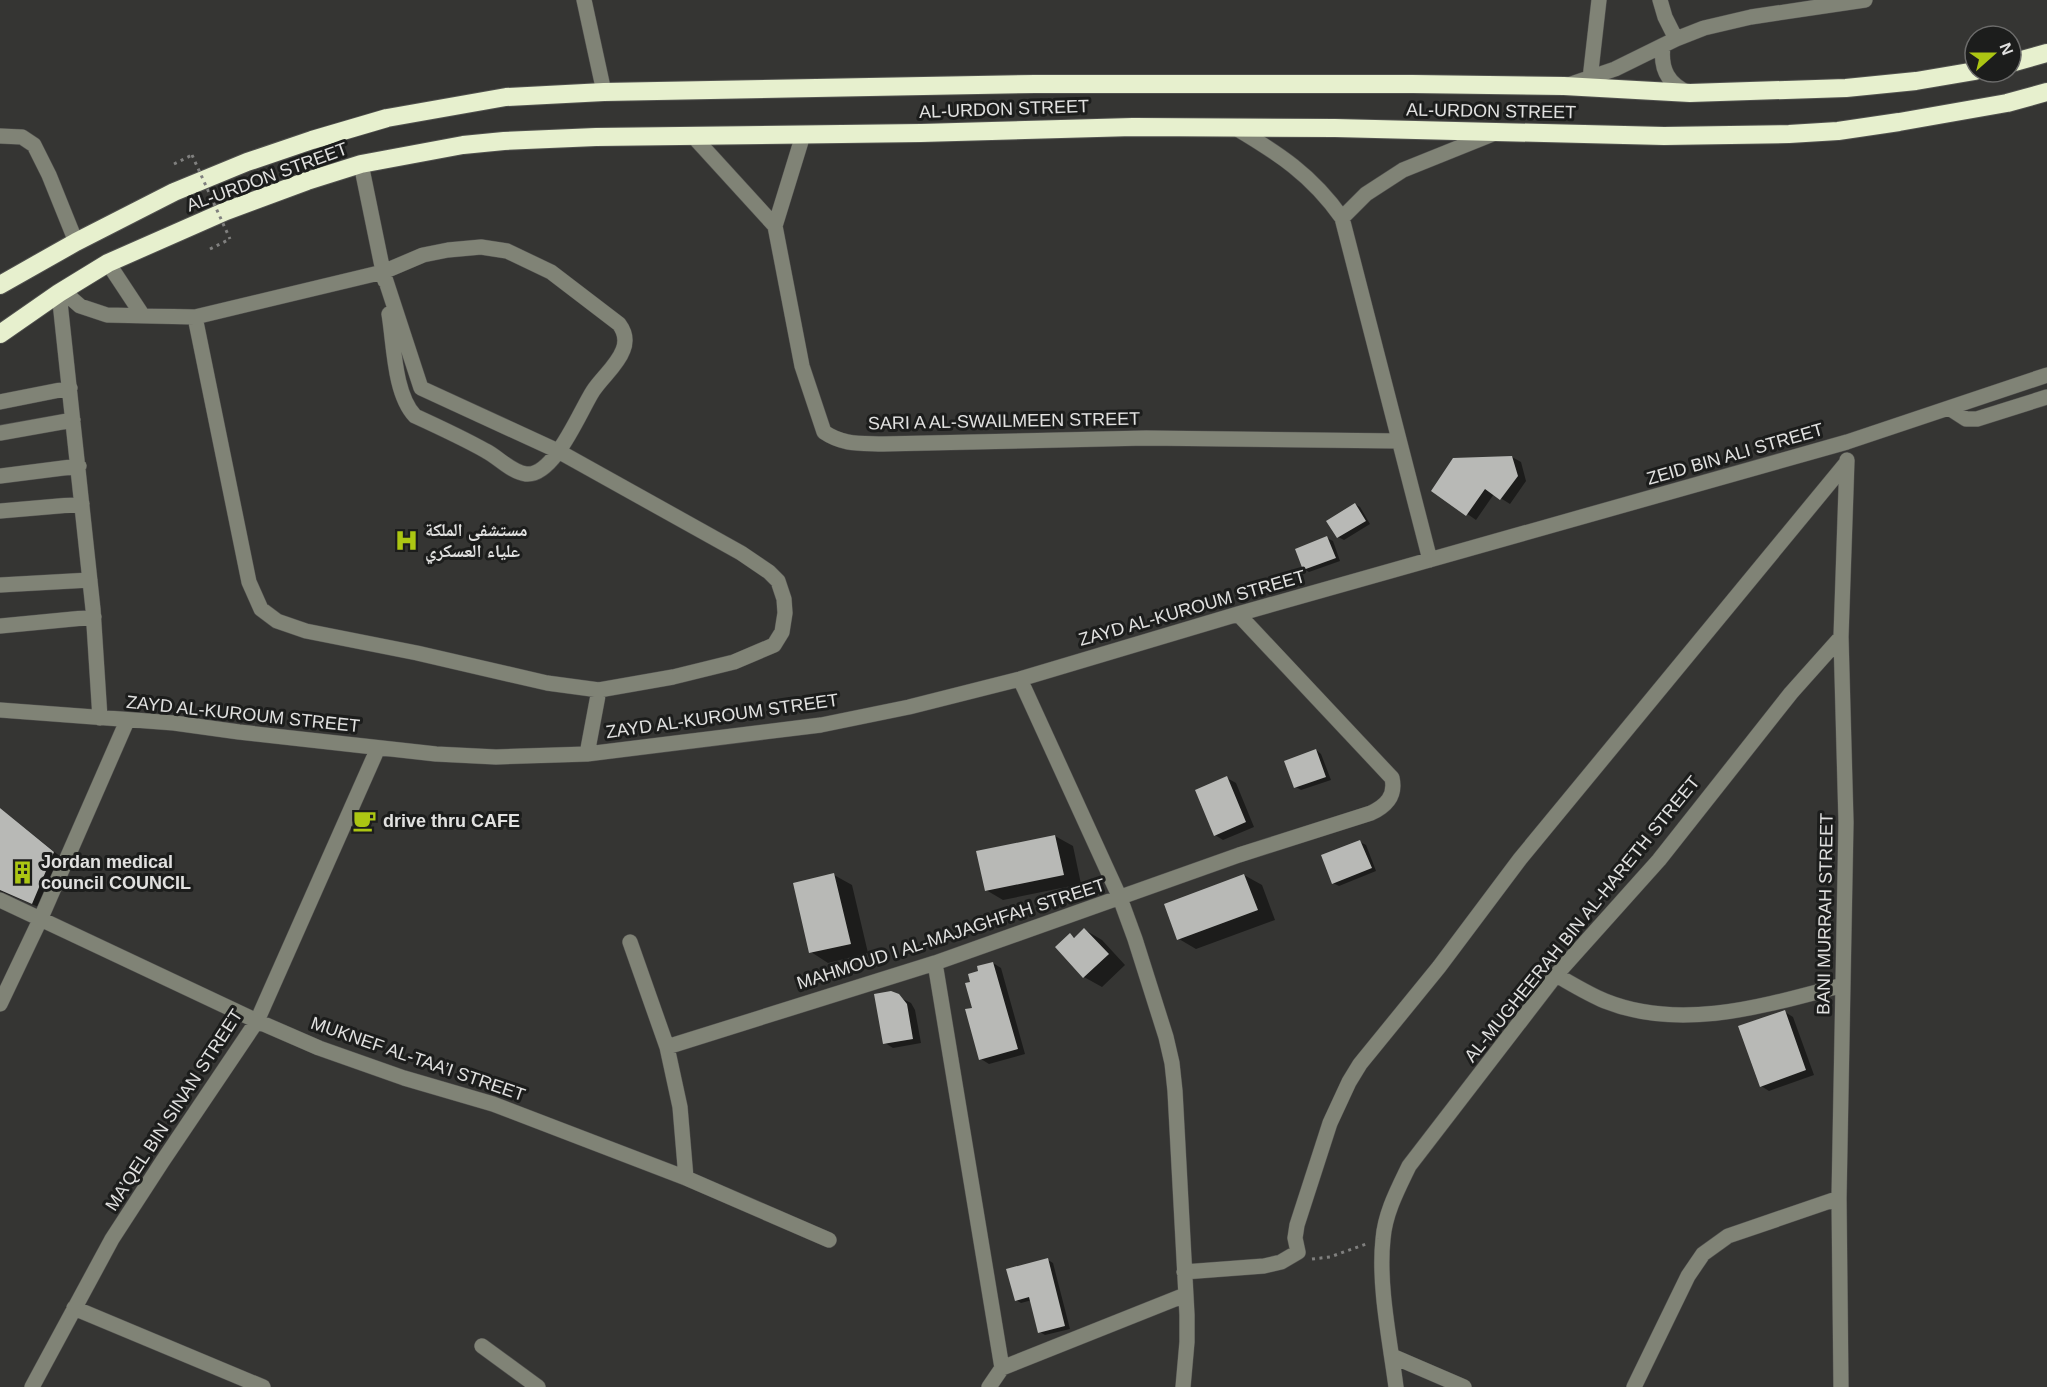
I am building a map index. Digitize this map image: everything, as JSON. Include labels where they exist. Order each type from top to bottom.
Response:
[{"type":"highway","points":[[2023,60],[2047,53]]},
{"type":"highway","name":"AL-URDON STREET","points":[[0,285],[76,242],[174,192],[247,162],[366,124],[425,110],[506,97],[604,92],[1035,84],[1564,86],[1690,93],[1846,88],[1916,81],[1963,73]]},
{"type":"highway","name":"AL-URDON STREET","points":[[0,334],[62,291],[108,263],[226,211],[361,164],[431,150],[504,141],[692,135],[803,135],[1132,127],[1664,136],[1838,131],[2007,103],[2047,92]]},
{"type":"street","points":[[584,0],[604,92]]},
{"type":"street","points":[[1590,78],[1599,0]]},
{"type":"street","points":[[1660,0],[1669,42],[1661,58],[1664,70],[1670,81],[1679,89],[1690,93]]},
{"type":"street","points":[[1564,86],[1615,69],[1669,42],[1727,22],[1865,0]]},
{"type":"street","points":[[1233,128],[1275,152],[1297,168],[1326,196],[1342,218],[1430,560]]},
{"type":"street","points":[[1342,218],[1366,194],[1403,171],[1496,133]]},
{"type":"street","points":[[692,135],[775,226]]},
{"type":"street","name":"SARI A AL-SWAILMEEN STREET","points":[[803,135],[775,226],[802,366],[813,403],[824,432],[842,442],[925,444],[1146,438],[1399,441]]},
{"type":"street","points":[[0,136],[22,137],[34,146],[49,175],[76,242]]},
{"type":"street","points":[[62,291],[80,306],[92,312],[107,315],[195,317],[383,272],[423,255],[481,247],[507,251],[551,272],[619,324],[625,336],[623,351],[594,389],[558,452],[542,469],[526,474],[515,470],[487,451],[415,416],[406,407],[399,379],[383,272],[361,164]]},
{"type":"street","points":[[108,263],[143,316]]},
{"type":"street","points":[[195,317],[249,582],[261,609],[277,621],[306,631],[417,653],[547,684],[598,690],[673,677],[724,664],[774,645],[782,632],[785,613],[784,599],[774,576],[741,553],[558,452],[421,388],[383,272]]},
{"type":"street","points":[[62,291],[94,616],[100,718]]},
{"type":"street","name":"ZEID BIN ALI STREET","points":[[1430,560],[1847,442],[2047,375]]},
{"type":"street","points":[[0,402],[70,388]]},
{"type":"street","points":[[1949,408],[1966,419],[1977,419],[2047,397]]},
{"type":"street","points":[[0,433],[73,420]]},
{"type":"street","name":"BANI MURRAH STREET","points":[[1843,1387],[1839,1198],[1846,822],[1841,637],[1847,442]]},
{"type":"street","points":[[1184,1272],[1264,1266],[1281,1262],[1298,1252],[1295,1238],[1297,1225],[1330,1123],[1360,1064],[1439,967],[1520,859],[1847,462]]},
{"type":"street","points":[[0,477],[79,466]]},
{"type":"street","points":[[0,511],[82,504]]},
{"type":"street","name":"ZAYD AL-KUROUM STREET","points":[[0,710],[174,723],[436,754],[496,756],[586,754],[821,725],[909,707],[1020,679],[1430,560]]},
{"type":"street","points":[[0,585],[90,580]]},
{"type":"street","name":"MAHMOUD I AL-MAJAGHFAH STREET","points":[[668,1047],[935,963],[1239,855],[1382,808],[1388,802],[1394,787],[1392,778],[1238,614]]},
{"type":"street","points":[[0,626],[94,616]]},
{"type":"street","name":"AL-MUGHEERAH BIN AL-HARETH STREET","points":[[1396,1387],[1382,1274],[1383,1238],[1395,1195],[1409,1166],[1556,975],[1659,860],[1791,693],[1841,637]]},
{"type":"street","points":[[1020,679],[1120,898],[1154,995],[1172,1063],[1187,1342],[1183,1387]]},
{"type":"street","points":[[586,754],[598,690]]},
{"type":"street","points":[[0,1004],[40,920],[127,721]]},
{"type":"street","name":"MA’QEL BIN SINAN STREET","points":[[32,1387],[112,1239],[257,1021],[378,748]]},
{"type":"street","name":"MUKNEF AL-TAA’I STREET","points":[[0,900],[257,1021],[357,1062],[493,1104],[686,1178],[829,1240]]},
{"type":"street","points":[[630,942],[668,1047],[680,1107],[686,1178]]},
{"type":"street","points":[[935,963],[1002,1368]]},
{"type":"street","points":[[1556,975],[1605,1001],[1641,1011],[1680,1014],[1723,1013],[1762,1006],[1844,985]]},
{"type":"street","points":[[1634,1387],[1688,1276],[1703,1254],[1728,1236],[1839,1198]]},
{"type":"street","points":[[989,1387],[1002,1368],[1185,1295]]},
{"type":"street","points":[[74,1308],[263,1387]]},
{"type":"street","points":[[482,1346],[538,1387]]},
{"type":"street","points":[[1392,1356],[1464,1387]]},
{"type":"path","points":[[174,164],[192,155],[230,239],[210,249]]},
{"type":"path","points":[[1298,1252],[1305,1259],[1317,1259],[1346,1252],[1383,1238]]},
{"type":"building","points":[[1512,456],[1518,476],[1500,500],[1485,489],[1466,516],[1431,491],[1453,458]]},
{"type":"building","points":[[1355,503],[1366,521],[1337,538],[1326,521]]},
{"type":"building","points":[[1327,536],[1336,558],[1303,570],[1295,549]]},
{"type":"building","points":[[1316,749],[1326,777],[1294,788],[1284,761]]},
{"type":"building","points":[[1227,776],[1246,822],[1214,836],[1195,790]]},
{"type":"building","name":"Jordan medical council COUNCIL","points":[[0,808],[54,852],[32,904],[0,890]]},
{"type":"building","points":[[1055,835],[1064,875],[985,891],[976,851]]},
{"type":"building","points":[[1360,840],[1372,868],[1332,884],[1321,855]]},
{"type":"building","points":[[834,873],[851,944],[809,953],[793,883]]},
{"type":"building","points":[[1244,874],[1258,910],[1177,940],[1164,904]]},
{"type":"building","points":[[1084,928],[1109,954],[1083,978],[1055,947],[1070,933],[1074,938]]},
{"type":"building","points":[[993,962],[1018,1049],[979,1060],[965,1009],[972,1008],[965,983],[970,982],[968,974],[978,971],[977,966]]},
{"type":"building","points":[[891,991],[899,994],[907,1004],[913,1039],[883,1044],[874,994]]},
{"type":"building","points":[[1785,1010],[1806,1070],[1760,1087],[1738,1026]]},
{"type":"building","points":[[1048,1258],[1065,1326],[1038,1333],[1029,1297],[1015,1301],[1006,1269]]},
{"type":"place","name":"مستشفى الملكة علياء العسكري","points":[[407,540]]},
{"type":"place","name":"drive thru CAFE","points":[[365,821]]},
{"type":"place","name":"Jordan medical council COUNCIL","points":[[23,872]]}]
